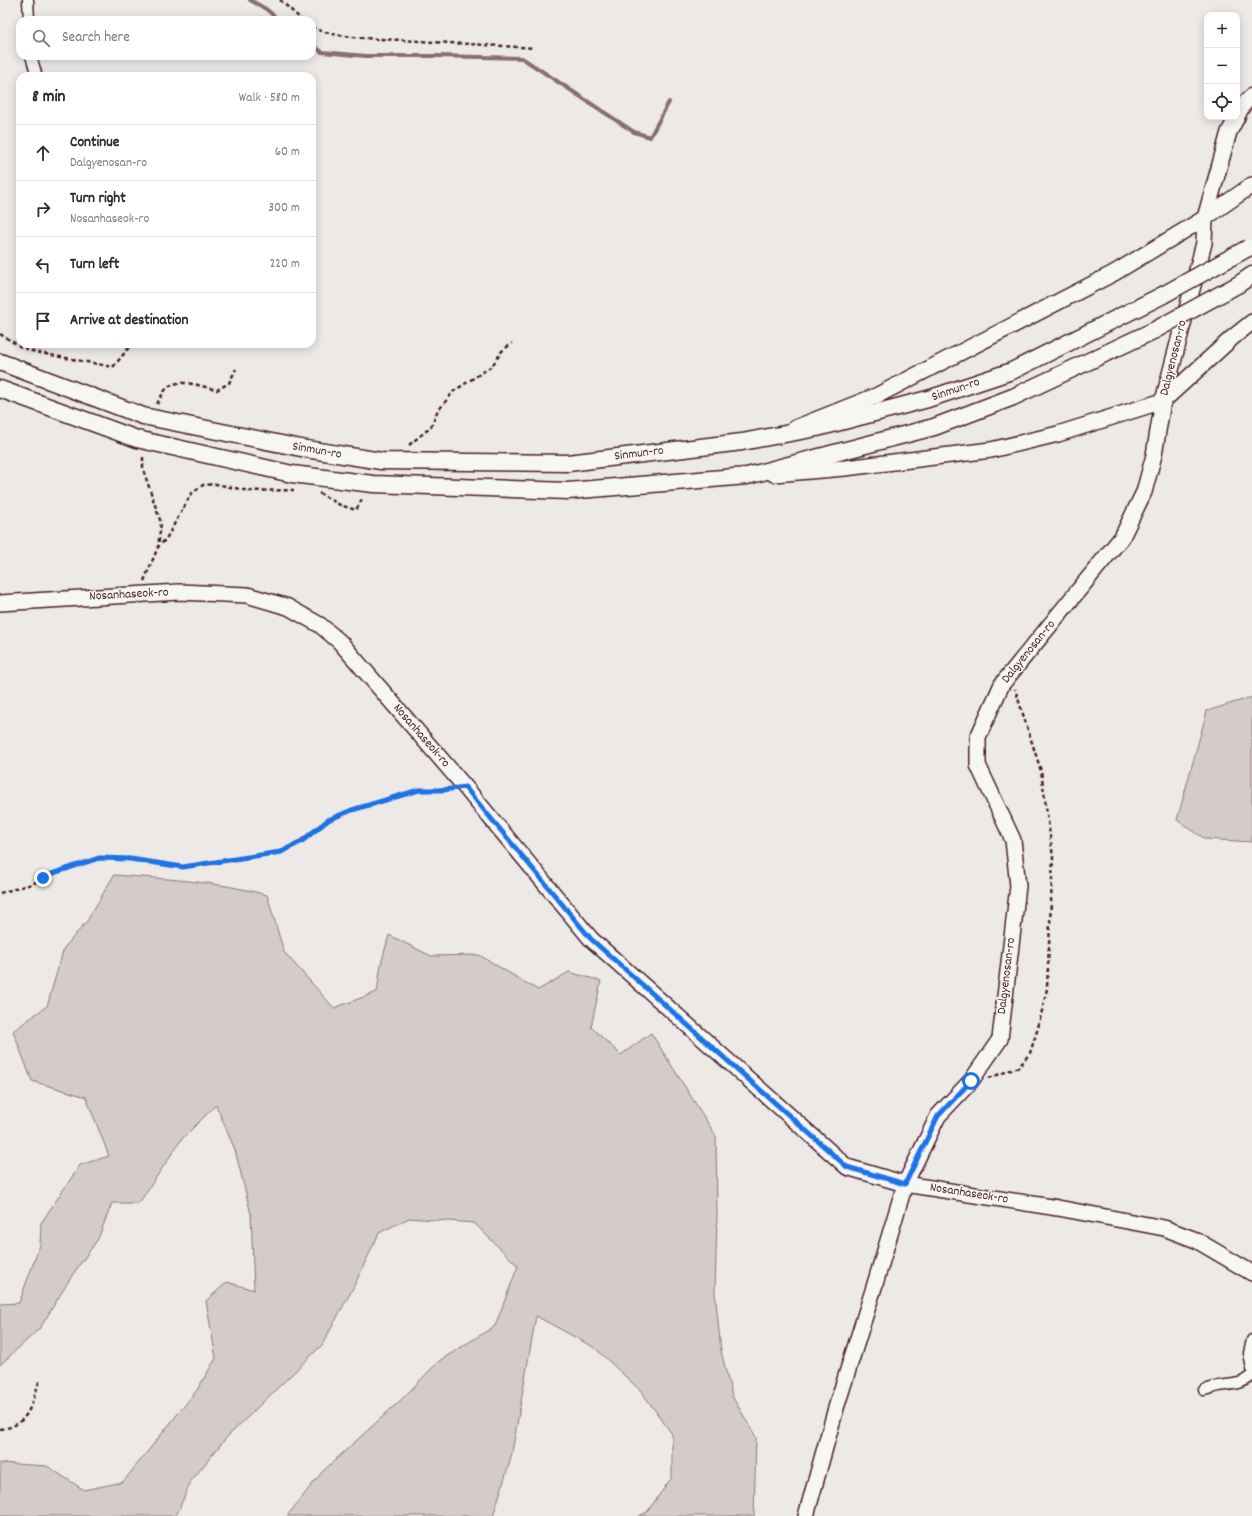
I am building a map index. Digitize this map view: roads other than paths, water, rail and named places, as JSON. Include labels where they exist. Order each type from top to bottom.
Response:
[{"type":"main road","name":"Sinmun-ro","points":[[0,362],[143,416],[306,449],[380,461],[568,463],[742,442],[817,428],[928,399],[1012,371],[1163,295],[1250,246]]},
{"type":"main road","name":"Sinmun-ro","points":[[0,389],[138,439],[300,475],[374,484],[568,491],[747,476],[934,427],[1014,397],[1155,330],[1239,284],[1252,275]]},
{"type":"street","points":[[28,0],[29,16]]},
{"type":"street","points":[[32,60],[36,72]]},
{"type":"street","name":"Dalgyenosan-ro","points":[[1240,111],[1243,105],[1252,96]]},
{"type":"street","name":"Dalgyenosan-ro","points":[[806,1516],[836,1408],[876,1284],[905,1184],[938,1116],[971,1081],[1000,1039],[1018,886],[1013,840],[978,765],[978,737],[1002,684],[1122,537],[1144,492],[1154,455],[1163,401],[1204,243],[1205,218],[1229,132],[1235,120]]},
{"type":"street","points":[[772,436],[878,395],[931,369],[1114,273],[1205,218],[1252,185]]},
{"type":"street","points":[[747,476],[845,468],[990,450],[1058,434],[1163,401],[1232,338],[1252,322]]},
{"type":"street","name":"Nosanhaseok-ro","points":[[0,603],[179,592],[247,595],[288,608],[320,625],[340,642],[465,787],[591,939],[847,1167],[905,1184],[1058,1208],[1164,1228],[1196,1240],[1252,1273]]},
{"type":"street","points":[[1252,1340],[1249,1353],[1252,1369]]},
{"type":"street","points":[[1204,1390],[1246,1382],[1252,1376]]},
{"type":"waterway","points":[[250,0],[266,9],[274,16]]},
{"type":"waterway","points":[[316,48],[322,52],[366,56],[522,58],[634,132],[650,137],[669,102]]}]
